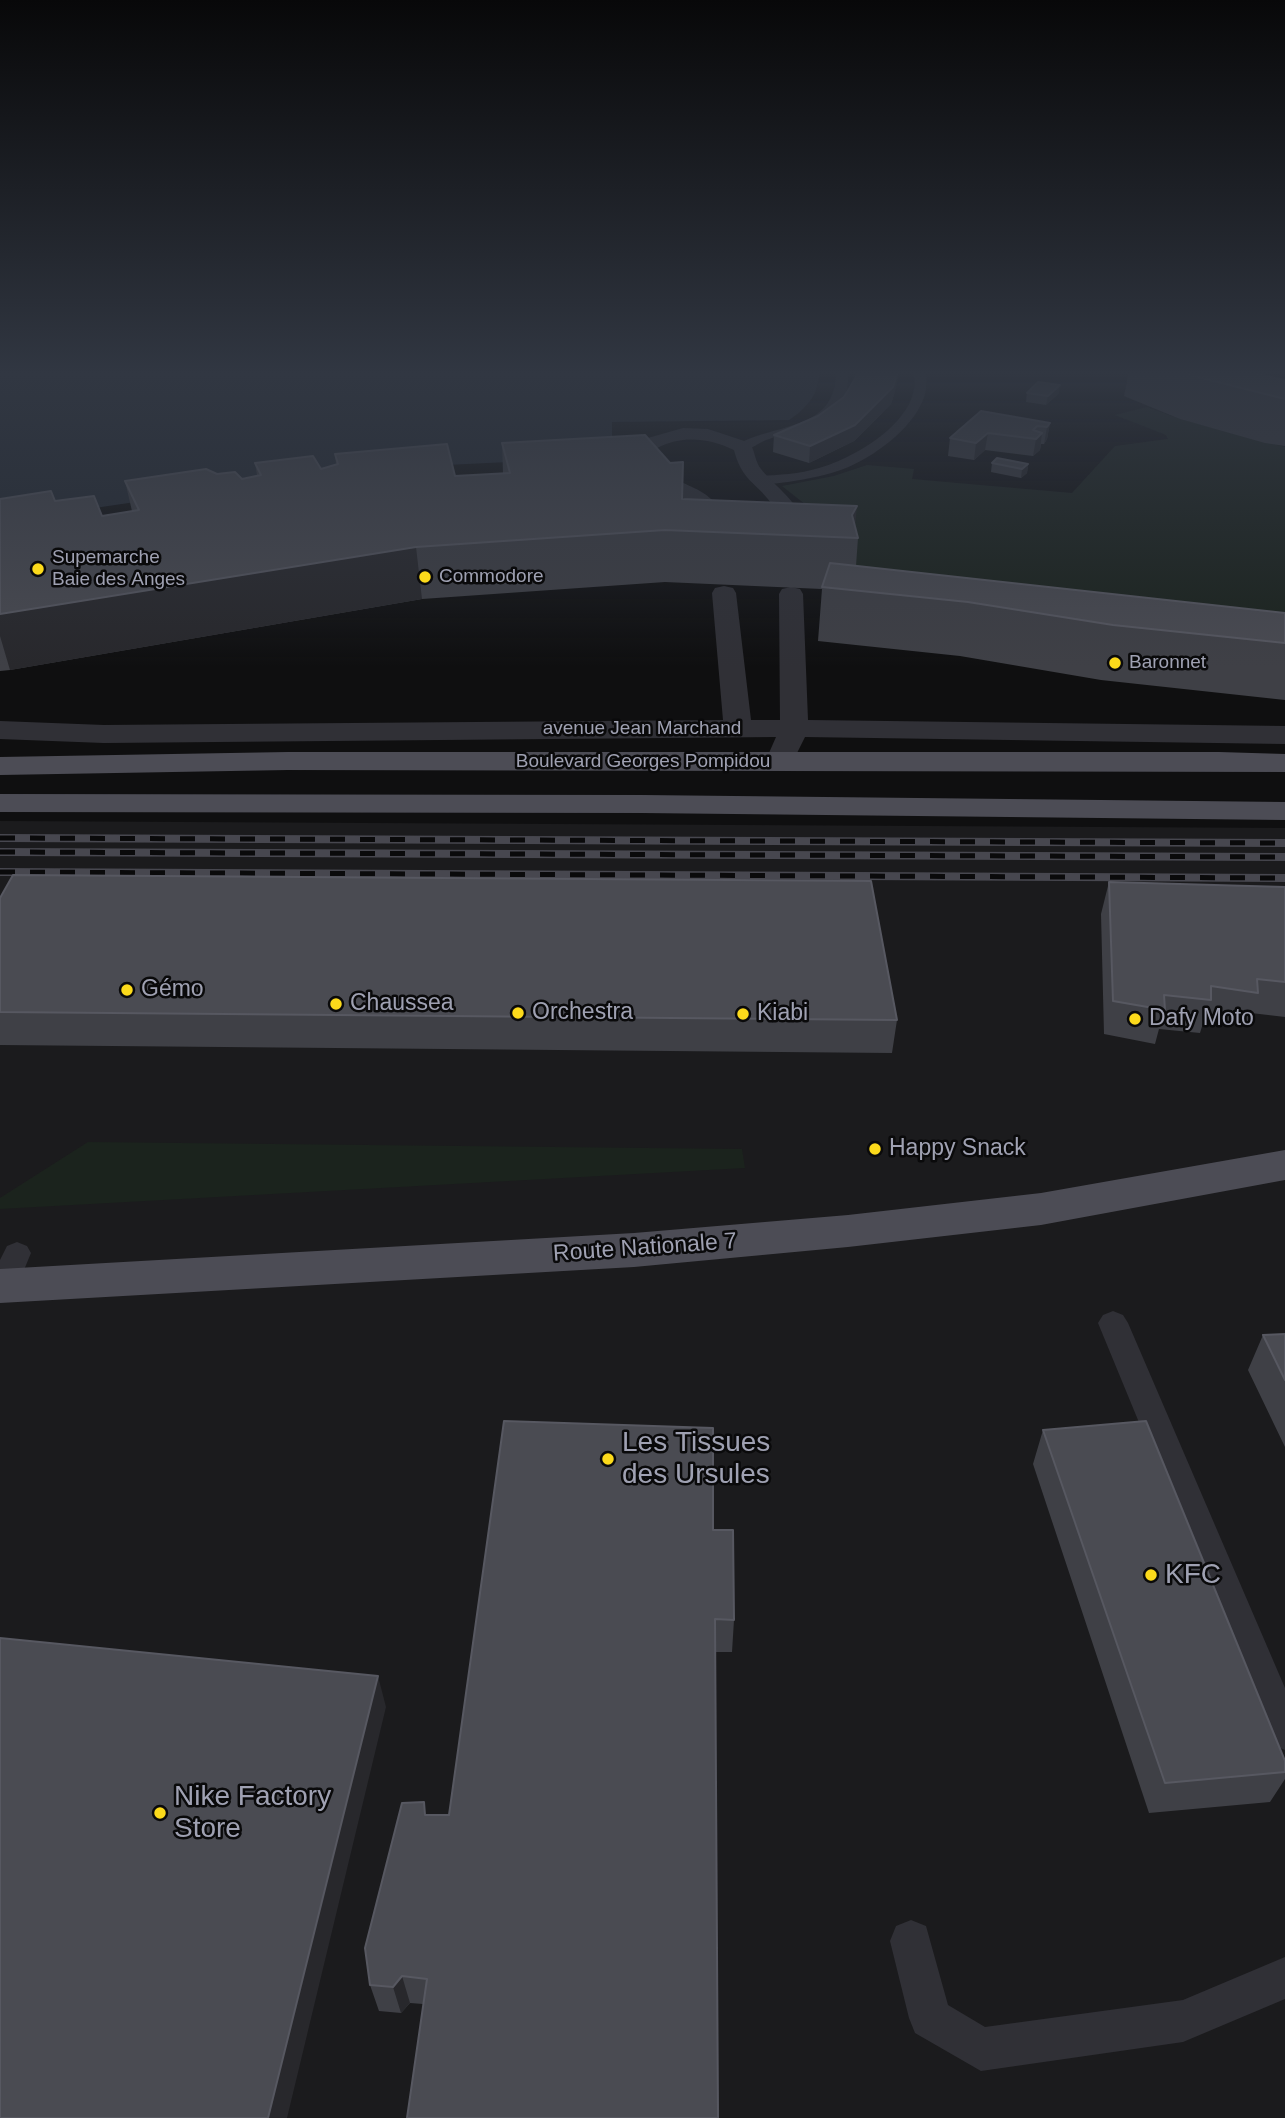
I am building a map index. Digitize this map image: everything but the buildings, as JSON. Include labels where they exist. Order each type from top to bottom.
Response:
[{"type":"main road","name":"Boulevard Georges Pompidou","points":[[0,766],[288,761],[1285,763]]},
{"type":"main road","points":[[642,804],[715,790],[780,762]]},
{"type":"main road","name":"Boulevard Georges Pompidou","points":[[0,803],[642,804],[1285,811]]},
{"type":"main road","name":"Route Nationale 7","points":[[7,1275],[621,1251],[848,1231],[1041,1209],[1285,1165]]},
{"type":"street","points":[[652,470],[701,499],[713,514],[720,541]]},
{"type":"street","points":[[750,470],[778,497],[792,518],[794,528]]},
{"type":"street","points":[[638,762],[738,728],[724,593]]},
{"type":"street","points":[[780,762],[794,730],[791,594]]},
{"type":"street","name":"avenue Jean Marchand","points":[[0,730],[104,734],[738,728],[1285,735]]},
{"type":"lane","points":[[759,480],[801,478],[829,470]]},
{"type":"lane","points":[[1113,1323],[1285,1732]]},
{"type":"lane","points":[[911,1941],[930,2018],[981,2049],[1183,2021],[1285,1978]]},
{"type":"shaded area","points":[[0,470],[398,470],[257,484],[0,522]]},
{"type":"shaded area","points":[[852,470],[914,470],[912,479],[1072,493],[1093,470],[1285,470],[1285,668],[825,589],[792,554],[794,528],[815,512],[782,486]]},
{"type":"shaded area","points":[[0,821],[1285,828],[1285,2118],[0,2118]]},
{"type":"shaded area","points":[[88,1142],[742,1149],[745,1168],[0,1209],[0,1198]]},
{"type":"railway","points":[[0,838],[1285,843]]},
{"type":"railway","points":[[0,852],[1285,857]]},
{"type":"railway","points":[[0,872],[1285,878]]},
{"type":"place","name":"Supemarche Baie des Anges","points":[[38,569]]},
{"type":"place","name":"Commodore","points":[[425,577]]},
{"type":"place","name":"Baronnet","points":[[1115,663]]},
{"type":"place","name":"Gémo","points":[[127,990]]},
{"type":"place","name":"Chaussea","points":[[336,1004]]},
{"type":"place","name":"Orchestra","points":[[518,1013]]},
{"type":"place","name":"Kiabi","points":[[743,1014]]},
{"type":"place","name":"Dafy Moto","points":[[1135,1019]]},
{"type":"place","name":"Happy Snack","points":[[875,1149]]},
{"type":"place","name":"Les Tissues des Ursules","points":[[608,1459]]},
{"type":"place","name":"KFC","points":[[1151,1575]]},
{"type":"place","name":"Nike Factory Store","points":[[160,1813]]}]
